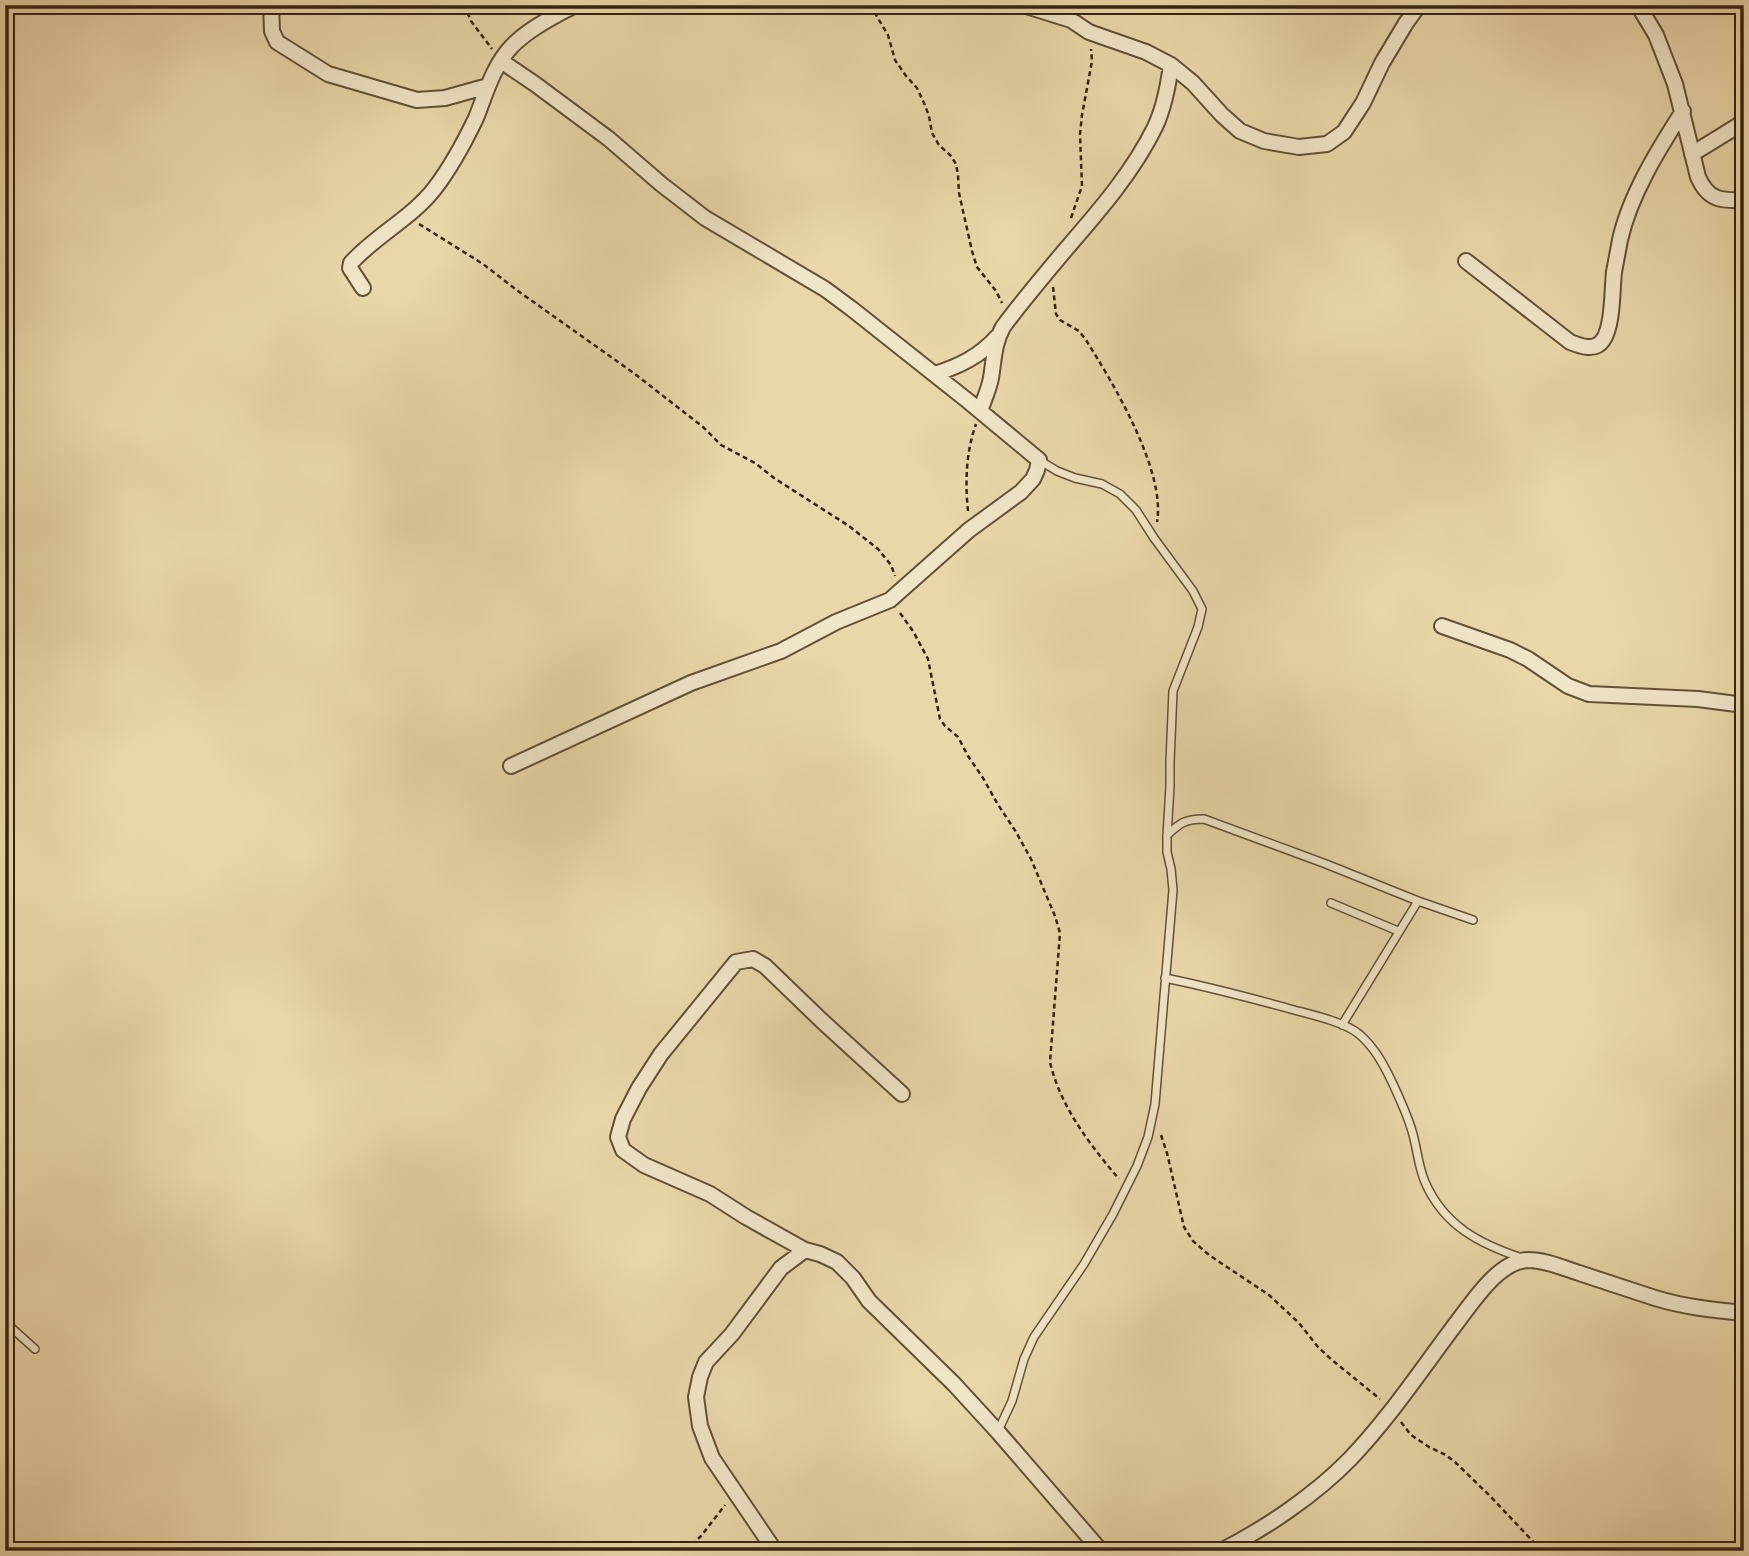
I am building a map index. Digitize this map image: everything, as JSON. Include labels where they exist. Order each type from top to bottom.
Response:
[{"type":"street","points":[[271,5],[272,31],[277,42],[328,74],[417,100],[445,98],[488,86]]},
{"type":"street","points":[[363,288],[350,268],[351,263],[408,216],[435,189],[460,148],[501,61],[529,31],[575,5]]},
{"type":"street","points":[[1023,5],[1071,20],[1089,32],[1146,52],[1171,65],[1193,83],[1240,131],[1264,142],[1299,148],[1327,144],[1344,132],[1419,5]]},
{"type":"street","points":[[1062,5],[1071,20]]},
{"type":"street","points":[[1638,5],[1656,35],[1675,84],[1703,188],[1723,200],[1744,200]]},
{"type":"street","points":[[501,61],[609,139],[705,218],[825,289],[876,326],[1039,460],[1033,479],[1021,492],[970,530],[890,600],[836,622],[781,651],[691,683],[510,766]]},
{"type":"street","points":[[935,374],[977,356],[1097,215],[1155,127],[1166,95],[1171,65]]},
{"type":"street","points":[[1466,261],[1570,342],[1582,347],[1602,343],[1607,333],[1614,271],[1627,216],[1656,154],[1683,111]]},
{"type":"street","points":[[1692,155],[1744,122]]},
{"type":"street","points":[[980,411],[988,391],[1000,331]]},
{"type":"street","points":[[1442,626],[1510,650],[1568,686],[1589,694],[1698,699],[1744,705]]},
{"type":"street","points":[[902,1094],[780,979],[753,959],[736,962],[661,1054],[639,1088],[623,1119],[618,1137],[623,1150],[643,1165],[710,1194],[805,1250],[837,1262],[853,1278],[869,1301],[954,1384],[998,1432],[1101,1551]]},
{"type":"street","points":[[775,1551],[712,1458],[700,1426],[696,1397],[706,1362],[732,1334],[781,1268],[805,1250]]},
{"type":"street","points":[[1221,1551],[1302,1501],[1349,1460],[1392,1410],[1488,1283],[1507,1267],[1526,1260],[1548,1263],[1659,1299],[1707,1310],[1744,1313]]},
{"type":"lane","points":[[998,1432],[1012,1401],[1024,1359],[1034,1337],[1084,1264],[1113,1214],[1148,1137],[1155,1104],[1173,890],[1167,836],[1173,691],[1198,627],[1202,609],[1193,591],[1136,510],[1120,494],[1102,484],[1057,471],[1039,460]]},
{"type":"lane","points":[[1167,836],[1180,823],[1203,819],[1473,920]]},
{"type":"lane","points":[[1342,1025],[1418,901]]},
{"type":"lane","points":[[1331,903],[1398,931]]},
{"type":"lane","points":[[1165,978],[1331,1020],[1357,1032],[1380,1056],[1411,1128],[1424,1180],[1437,1205],[1455,1224],[1476,1240],[1526,1260]]},
{"type":"lane","points":[[5,1322],[35,1349]]},
{"type":"path","points":[[464,5],[471,21],[501,61]]},
{"type":"path","points":[[870,5],[888,35],[895,60],[917,88],[932,133],[956,164],[959,192],[972,251],[978,267],[1002,305],[1000,331]]},
{"type":"path","points":[[1072,217],[1082,186],[1080,134],[1091,61],[1089,32]]},
{"type":"path","points":[[408,216],[483,264],[635,374],[703,427],[721,445],[755,463],[849,526],[877,550],[891,565],[895,575]]},
{"type":"path","points":[[1052,266],[1056,314],[1060,320],[1079,331],[1086,340],[1140,438],[1156,490],[1158,517],[1154,538]]},
{"type":"path","points":[[970,530],[966,493],[967,466],[972,433],[980,411]]},
{"type":"path","points":[[890,600],[913,631],[928,659],[940,719],[958,737],[1016,832],[1031,859],[1055,916],[1060,933],[1050,1062],[1054,1082],[1097,1154],[1126,1188]]},
{"type":"path","points":[[1152,1118],[1167,1153],[1184,1227],[1193,1241],[1209,1255],[1269,1295],[1299,1323],[1318,1347],[1392,1410],[1411,1435],[1455,1462],[1542,1551]]},
{"type":"path","points":[[686,1551],[701,1536],[734,1490]]}]
